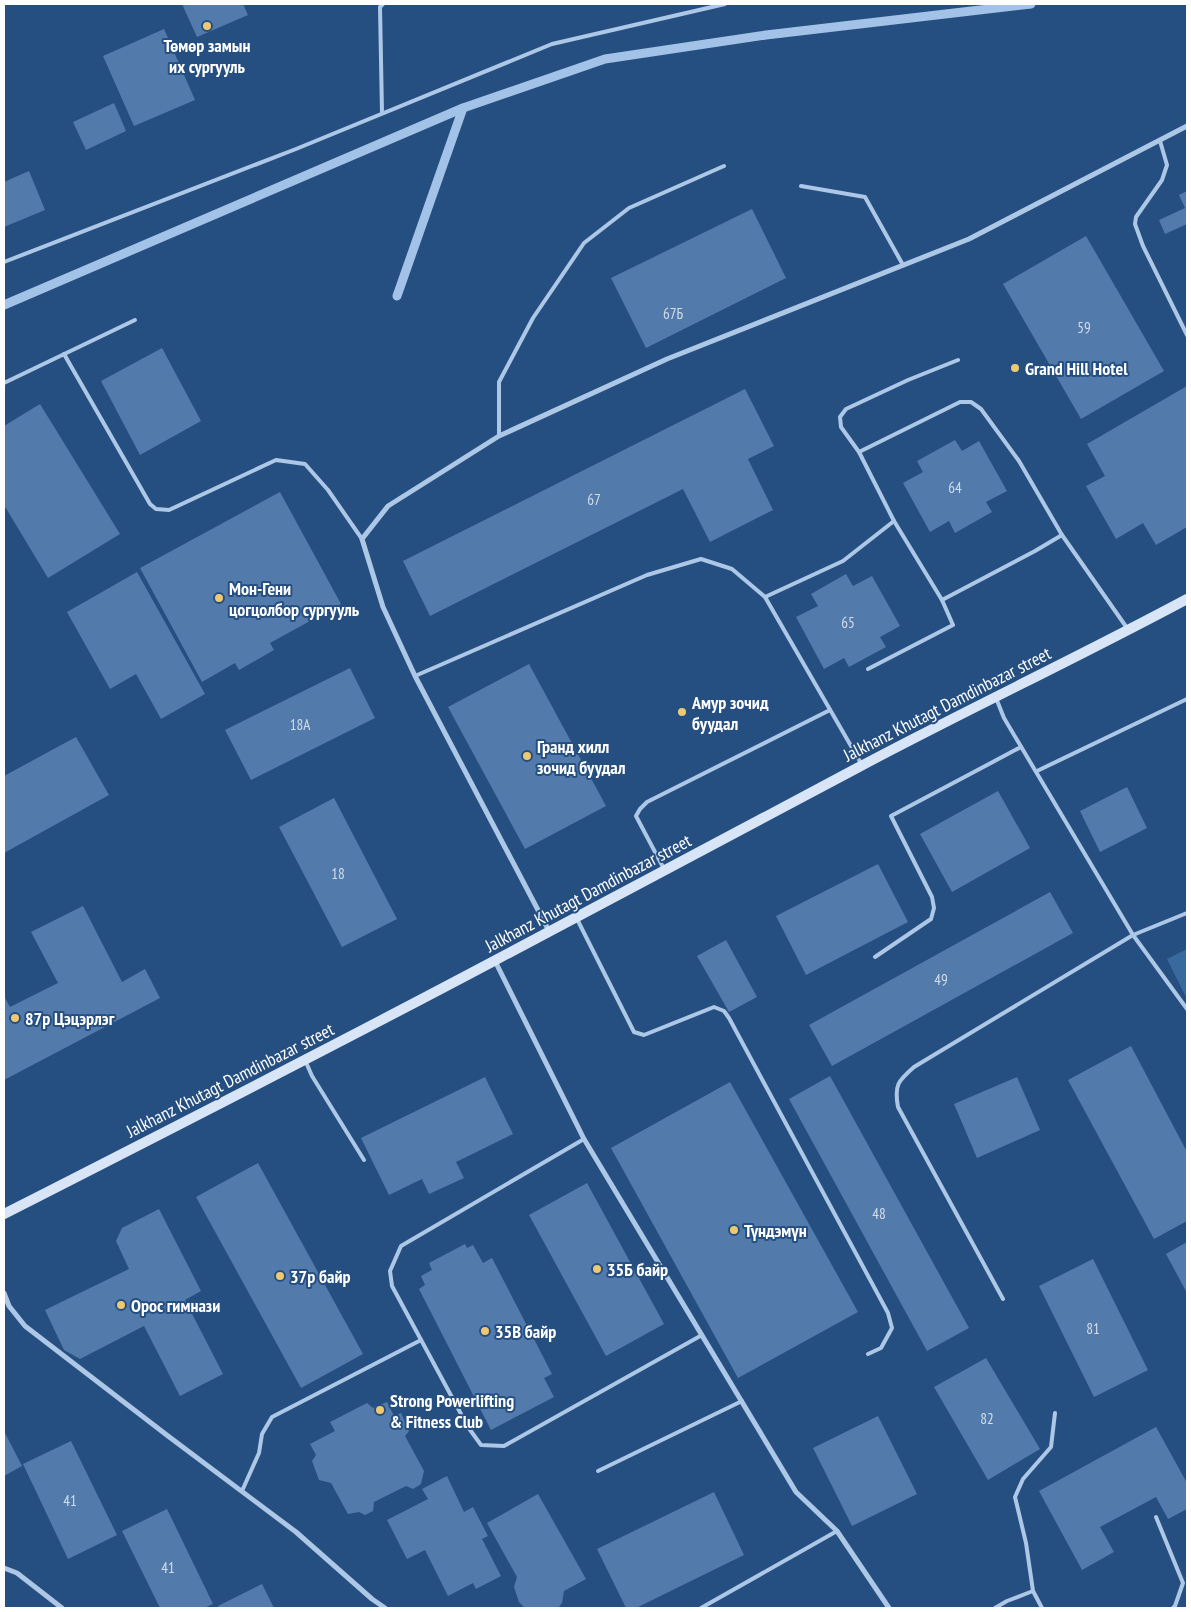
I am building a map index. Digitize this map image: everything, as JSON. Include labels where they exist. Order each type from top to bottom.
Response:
[{"type":"main road","name":"Jalkhanz Khutagt Damdinbazar street","points":[[4,1214],[495,961],[862,765],[995,696],[1128,631],[1187,599]]},
{"type":"street","points":[[549,932],[415,676],[383,607],[362,539],[388,506],[499,436],[667,359],[969,240],[1187,126]]},
{"type":"street","points":[[495,961],[584,1139],[796,1492],[837,1531],[889,1608]]},
{"type":"street","points":[[4,1293],[9,1306],[25,1326],[296,1532],[372,1600],[386,1608]]},
{"type":"street","points":[[4,1568],[17,1573],[62,1608]]},
{"type":"lane","points":[[382,114],[380,7],[383,4]]},
{"type":"lane","points":[[4,262],[296,149],[552,44],[725,4]]},
{"type":"lane","points":[[1160,141],[1167,165],[1162,180],[1136,216],[1135,224],[1143,246],[1187,335]]},
{"type":"lane","points":[[499,436],[499,382],[533,318],[584,243],[629,208],[724,166]]},
{"type":"lane","points":[[801,186],[865,197],[902,266]]},
{"type":"lane","points":[[4,383],[135,320]]},
{"type":"lane","points":[[64,354],[150,504],[156,509],[169,510],[276,460],[305,464],[328,490],[362,539]]},
{"type":"lane","points":[[868,670],[953,625],[942,600],[894,521],[859,452],[841,427],[840,417],[846,409],[908,380],[958,360]]},
{"type":"lane","points":[[859,452],[960,402],[971,402],[981,409],[1019,461],[1062,535],[1128,631]]},
{"type":"lane","points":[[764,597],[843,561],[894,521]]},
{"type":"lane","points":[[942,600],[1062,535]]},
{"type":"lane","points":[[415,676],[647,575],[701,559],[732,569],[764,597],[862,765]]},
{"type":"lane","points":[[995,696],[1004,718],[1133,935],[1187,1009]]},
{"type":"lane","points":[[1037,771],[1187,699]]},
{"type":"lane","points":[[665,870],[636,816],[647,802],[830,710]]},
{"type":"lane","points":[[875,958],[931,919],[934,908],[932,897],[891,816],[1021,746]]},
{"type":"lane","points":[[1004,1299],[898,1107],[896,1094],[900,1080],[914,1067],[1133,935],[1187,913]]},
{"type":"lane","points":[[576,917],[634,1032],[644,1035],[714,1007],[724,1011],[729,1018],[888,1312],[892,1328],[881,1348],[868,1354]]},
{"type":"lane","points":[[305,1060],[312,1076],[364,1160]]},
{"type":"lane","points":[[584,1139],[401,1246],[390,1271],[392,1286],[468,1427],[481,1445],[504,1446],[702,1335]]},
{"type":"lane","points":[[4,1310],[9,1306]]},
{"type":"lane","points":[[242,1491],[260,1453],[262,1434],[272,1417],[421,1340]]},
{"type":"lane","points":[[598,1471],[742,1401]]},
{"type":"lane","points":[[1042,1608],[1034,1591],[1015,1497],[1023,1479],[1052,1446],[1055,1413]]},
{"type":"lane","points":[[1156,1517],[1184,1583],[1173,1608]]},
{"type":"lane","points":[[701,1608],[837,1531]]},
{"type":"lane","points":[[995,1608],[1007,1601],[1034,1591]]},
{"type":"shaded area","points":[[1187,949],[1187,999],[1167,959]]},
{"type":"building","name":"Төмөр замын их сургууль","points":[[182,4],[243,4],[248,15],[197,37]]},
{"type":"building","points":[[164,29],[195,100],[134,126],[103,56]]},
{"type":"building","points":[[114,103],[126,131],[86,150],[73,122]]},
{"type":"building","points":[[29,171],[45,210],[4,227],[4,182]]},
{"type":"building","points":[[1187,191],[1187,224],[1165,234],[1159,220],[1185,208],[1179,195]]},
{"type":"building","points":[[752,209],[786,278],[646,348],[611,278]]},
{"type":"building","points":[[1086,236],[1164,371],[1081,419],[1003,284]]},
{"type":"building","points":[[162,348],[201,421],[140,455],[101,381]]},
{"type":"building","points":[[1187,386],[1187,527],[1156,545],[1143,523],[1116,539],[1086,486],[1105,476],[1087,444]]},
{"type":"building","points":[[745,389],[774,446],[748,459],[773,510],[710,542],[683,489],[430,616],[403,561]]},
{"type":"building","points":[[40,404],[120,534],[48,578],[4,505],[4,426]]},
{"type":"building","points":[[955,440],[962,451],[979,441],[1007,491],[986,502],[992,512],[955,533],[949,521],[930,532],[903,483],[923,472],[917,461]]},
{"type":"building","points":[[280,492],[341,604],[270,643],[274,650],[239,670],[235,663],[202,682],[140,568]]},
{"type":"building","points":[[137,572],[205,694],[161,719],[136,674],[110,689],[67,612]]},
{"type":"building","points":[[846,574],[853,586],[872,576],[900,626],[880,637],[886,647],[849,667],[844,658],[824,669],[796,617],[818,606],[811,594]]},
{"type":"building","name":"Гранд хилл зочид буудал","points":[[529,664],[606,806],[525,849],[448,707]]},
{"type":"building","points":[[350,668],[375,718],[251,780],[225,730]]},
{"type":"building","points":[[76,737],[109,795],[4,853],[4,776]]},
{"type":"building","points":[[1127,787],[1147,828],[1100,852],[1080,811]]},
{"type":"building","points":[[998,791],[1030,848],[952,892],[920,834]]},
{"type":"building","points":[[334,798],[397,919],[342,947],[279,827]]},
{"type":"building","points":[[878,864],[908,922],[806,975],[776,916]]},
{"type":"building","points":[[1050,892],[1073,933],[832,1066],[809,1025]]},
{"type":"building","points":[[83,906],[122,982],[145,969],[160,998],[4,1080],[4,996],[10,1007],[58,983],[31,932]]},
{"type":"building","points":[[726,940],[757,997],[729,1012],[697,956]]},
{"type":"building","points":[[1131,1046],[1187,1152],[1187,1221],[1154,1239],[1068,1080]]},
{"type":"building","points":[[830,1076],[969,1328],[927,1351],[789,1099]]},
{"type":"building","points":[[485,1077],[513,1134],[456,1162],[464,1178],[429,1194],[422,1179],[389,1195],[361,1138]]},
{"type":"building","points":[[1017,1077],[1040,1130],[977,1158],[954,1104]]},
{"type":"building","name":"Түндэмүн","points":[[730,1082],[858,1312],[738,1378],[611,1148]]},
{"type":"building","name":"37р байр","points":[[258,1163],[363,1354],[301,1388],[196,1197]]},
{"type":"building","name":"35Б байр","points":[[587,1183],[664,1324],[606,1356],[529,1215]]},
{"type":"building","name":"Орос гимнази","points":[[159,1209],[201,1291],[185,1300],[223,1374],[180,1396],[144,1326],[80,1359],[64,1350],[45,1310],[129,1269],[116,1241],[122,1228]]},
{"type":"building","points":[[1187,1242],[1187,1293],[1166,1254]]},
{"type":"building","name":"35В байр","points":[[465,1244],[467,1248],[473,1245],[483,1263],[492,1258],[552,1374],[544,1378],[554,1397],[491,1430],[419,1289],[425,1285],[421,1276],[432,1270],[429,1263]]},
{"type":"building","points":[[1093,1259],[1148,1370],[1094,1397],[1039,1286]]},
{"type":"building","points":[[986,1358],[1040,1449],[988,1480],[934,1387]]},
{"type":"building","points":[[387,1402],[394,1416],[401,1413],[409,1431],[405,1436],[424,1471],[421,1484],[413,1489],[406,1486],[374,1502],[373,1511],[365,1515],[359,1512],[348,1514],[331,1483],[319,1480],[312,1461],[316,1455],[310,1444],[335,1431],[330,1422],[367,1403],[373,1408]]},
{"type":"building","points":[[878,1416],[917,1494],[852,1526],[813,1448]]},
{"type":"building","points":[[1156,1427],[1187,1483],[1187,1509],[1168,1519],[1156,1497],[1100,1527],[1114,1552],[1082,1570],[1039,1491]]},
{"type":"building","points":[[4,1431],[22,1466],[4,1476]]},
{"type":"building","points":[[71,1441],[117,1535],[68,1559],[23,1464]]},
{"type":"building","points":[[447,1476],[464,1512],[473,1507],[488,1536],[482,1539],[501,1576],[476,1589],[473,1583],[448,1596],[425,1550],[407,1559],[387,1520],[428,1499],[422,1489]]},
{"type":"building","points":[[714,1492],[744,1555],[636,1608],[626,1608],[597,1549]]},
{"type":"building","points":[[538,1494],[586,1579],[564,1591],[562,1603],[558,1608],[525,1608],[519,1602],[514,1587],[517,1577],[487,1523]]},
{"type":"building","points":[[167,1509],[213,1604],[204,1608],[160,1608],[122,1531]]},
{"type":"building","points":[[262,1584],[274,1608],[219,1608],[218,1606]]},
{"type":"waterway","points":[[4,305],[463,108],[605,59],[766,35],[1031,4]]},
{"type":"waterway","points":[[397,296],[463,108]]},
{"type":"place","name":"Төмөр замын их сургууль","points":[[207,26]]},
{"type":"place","name":"Grand Hill Hotel","points":[[1015,368]]},
{"type":"place","name":"Мон-Гени цогцолбор сургууль","points":[[219,598]]},
{"type":"place","name":"Амур зочид буудал","points":[[682,712]]},
{"type":"place","name":"Гранд хилл зочид буудал","points":[[527,756]]},
{"type":"place","name":"87р Цэцэрлэг","points":[[15,1018]]},
{"type":"place","name":"Түндэмүн","points":[[734,1230]]},
{"type":"place","name":"35Б байр","points":[[597,1269]]},
{"type":"place","name":"37р байр","points":[[280,1276]]},
{"type":"place","name":"Орос гимнази","points":[[121,1305]]},
{"type":"place","name":"35В байр","points":[[485,1331]]},
{"type":"place","name":"Strong Powerlifting & Fitness Club","points":[[380,1410]]}]
